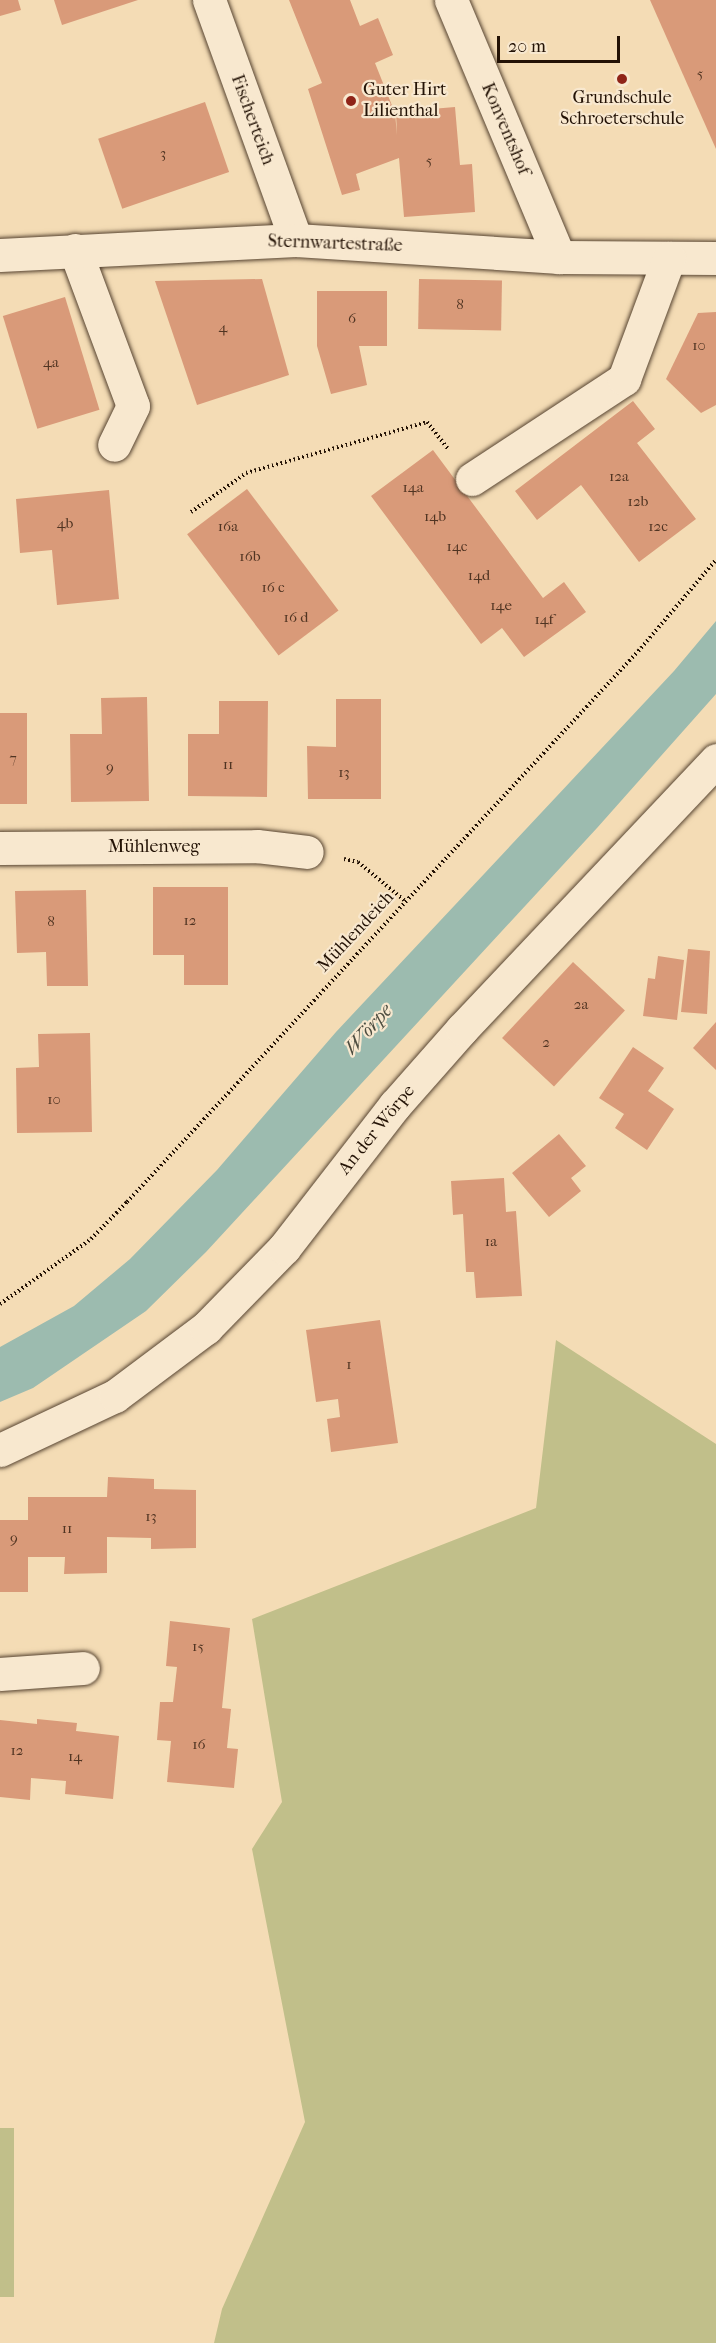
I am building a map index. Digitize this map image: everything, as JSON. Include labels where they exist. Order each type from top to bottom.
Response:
[{"type":"street","name":"Fischerteich","points":[[209,0],[296,240]]},
{"type":"street","name":"Konventshof","points":[[451,0],[559,257]]},
{"type":"street","name":"Sternwartestraße","points":[[0,255],[296,240],[559,257],[716,258]]},
{"type":"street","points":[[75,250],[133,406],[114,445]]},
{"type":"street","points":[[471,479],[624,379],[669,258]]},
{"type":"street","name":"An der Wörpe","points":[[0,1450],[115,1396],[206,1328],[284,1248],[395,1105],[462,1029],[716,760]]},
{"type":"street","name":"Mühlenweg","points":[[0,848],[257,846],[308,852]]},
{"type":"street","points":[[0,1674],[83,1668]]},
{"type":"path","points":[[191,512],[246,473],[427,422],[471,479]]},
{"type":"path","name":"Mühlendeich","points":[[0,1304],[91,1239],[404,900],[641,648],[716,560]]},
{"type":"path","points":[[308,852],[358,862],[404,900]]},
{"type":"shaded area","points":[[556,1340],[716,1444],[716,2343],[214,2343],[222,2309],[305,2122],[252,1849],[282,1802],[252,1619],[536,1508]]},
{"type":"shaded area","points":[[0,2128],[14,2128],[14,2297],[0,2297]]},
{"type":"water","name":"Wörpe","points":[[716,621],[716,694],[597,828],[206,1252],[146,1311],[33,1388],[0,1402],[0,1347],[74,1306],[130,1259],[217,1170],[336,1032],[674,671]]},
{"type":"building","points":[[0,0],[18,0],[21,10],[0,16]]},
{"type":"building","points":[[54,0],[138,0],[62,25]]},
{"type":"building","name":"Guter Hirt Lilienthal","points":[[289,0],[350,0],[360,26],[378,18],[393,55],[375,63],[395,113],[397,135],[396,112],[455,107],[460,165],[472,164],[475,212],[404,217],[399,158],[356,174],[360,190],[342,195],[308,89],[322,83]]},
{"type":"building","points":[[650,0],[716,0],[716,149]]},
{"type":"building","points":[[205,102],[229,172],[122,209],[98,139]]},
{"type":"building","points":[[262,279],[289,375],[197,405],[155,281]]},
{"type":"building","points":[[419,279],[502,280],[501,330],[418,329]]},
{"type":"building","points":[[317,291],[387,291],[387,346],[359,346],[367,385],[331,394],[317,346]]},
{"type":"building","points":[[65,297],[99,410],[37,429],[3,316]]},
{"type":"building","points":[[716,312],[716,405],[701,413],[666,379],[698,313]]},
{"type":"building","points":[[633,401],[655,429],[637,443],[696,519],[639,562],[581,485],[537,520],[515,491]]},
{"type":"building","points":[[433,450],[543,598],[564,582],[586,612],[524,657],[502,628],[481,644],[371,496]]},
{"type":"building","points":[[247,489],[338,610],[279,656],[187,534]]},
{"type":"building","points":[[109,490],[119,599],[57,605],[52,550],[20,553],[16,499]]},
{"type":"building","points":[[147,697],[149,801],[71,802],[70,734],[102,734],[101,698]]},
{"type":"building","points":[[336,699],[381,699],[381,799],[308,799],[307,746],[336,747]]},
{"type":"building","points":[[219,701],[268,701],[267,797],[188,796],[188,734],[219,734]]},
{"type":"building","points":[[0,713],[27,713],[27,804],[0,804]]},
{"type":"building","points":[[153,887],[228,887],[228,985],[184,985],[184,955],[153,955]]},
{"type":"building","points":[[86,890],[88,986],[47,986],[46,952],[17,953],[15,891]]},
{"type":"building","points":[[688,949],[710,951],[707,1014],[681,1012]]},
{"type":"building","points":[[658,956],[684,960],[677,1020],[643,1016],[648,978],[655,979]]},
{"type":"building","points":[[573,962],[625,1010],[554,1086],[502,1038]]},
{"type":"building","points":[[716,1022],[716,1070],[693,1048]]},
{"type":"building","points":[[90,1033],[92,1132],[17,1133],[16,1068],[39,1067],[38,1034]]},
{"type":"building","points":[[633,1047],[664,1068],[648,1091],[674,1109],[647,1150],[615,1128],[624,1114],[599,1098]]},
{"type":"building","points":[[559,1134],[586,1166],[571,1178],[581,1191],[549,1217],[512,1173]]},
{"type":"building","points":[[504,1178],[506,1212],[516,1211],[522,1296],[476,1298],[474,1272],[466,1272],[463,1214],[453,1215],[451,1181]]},
{"type":"building","points":[[380,1320],[398,1443],[331,1452],[327,1419],[340,1417],[338,1399],[316,1402],[306,1330]]},
{"type":"building","points":[[108,1477],[154,1479],[154,1489],[196,1490],[196,1548],[151,1549],[151,1538],[107,1537],[107,1573],[64,1574],[65,1557],[28,1557],[28,1592],[0,1592],[0,1520],[28,1520],[28,1497],[107,1497]]},
{"type":"building","points":[[170,1621],[230,1628],[222,1708],[231,1709],[227,1748],[238,1749],[234,1788],[167,1782],[171,1741],[157,1740],[160,1702],[173,1702],[177,1667],[166,1666]]},
{"type":"building","points":[[37,1719],[77,1723],[76,1731],[119,1736],[113,1799],[65,1794],[66,1781],[31,1778],[30,1800],[0,1797],[0,1720],[37,1724]]},
{"type":"place","name":"Grundschule Schroeterschule","points":[[622,79]]},
{"type":"place","name":"Guter Hirt Lilienthal","points":[[351,101]]}]
